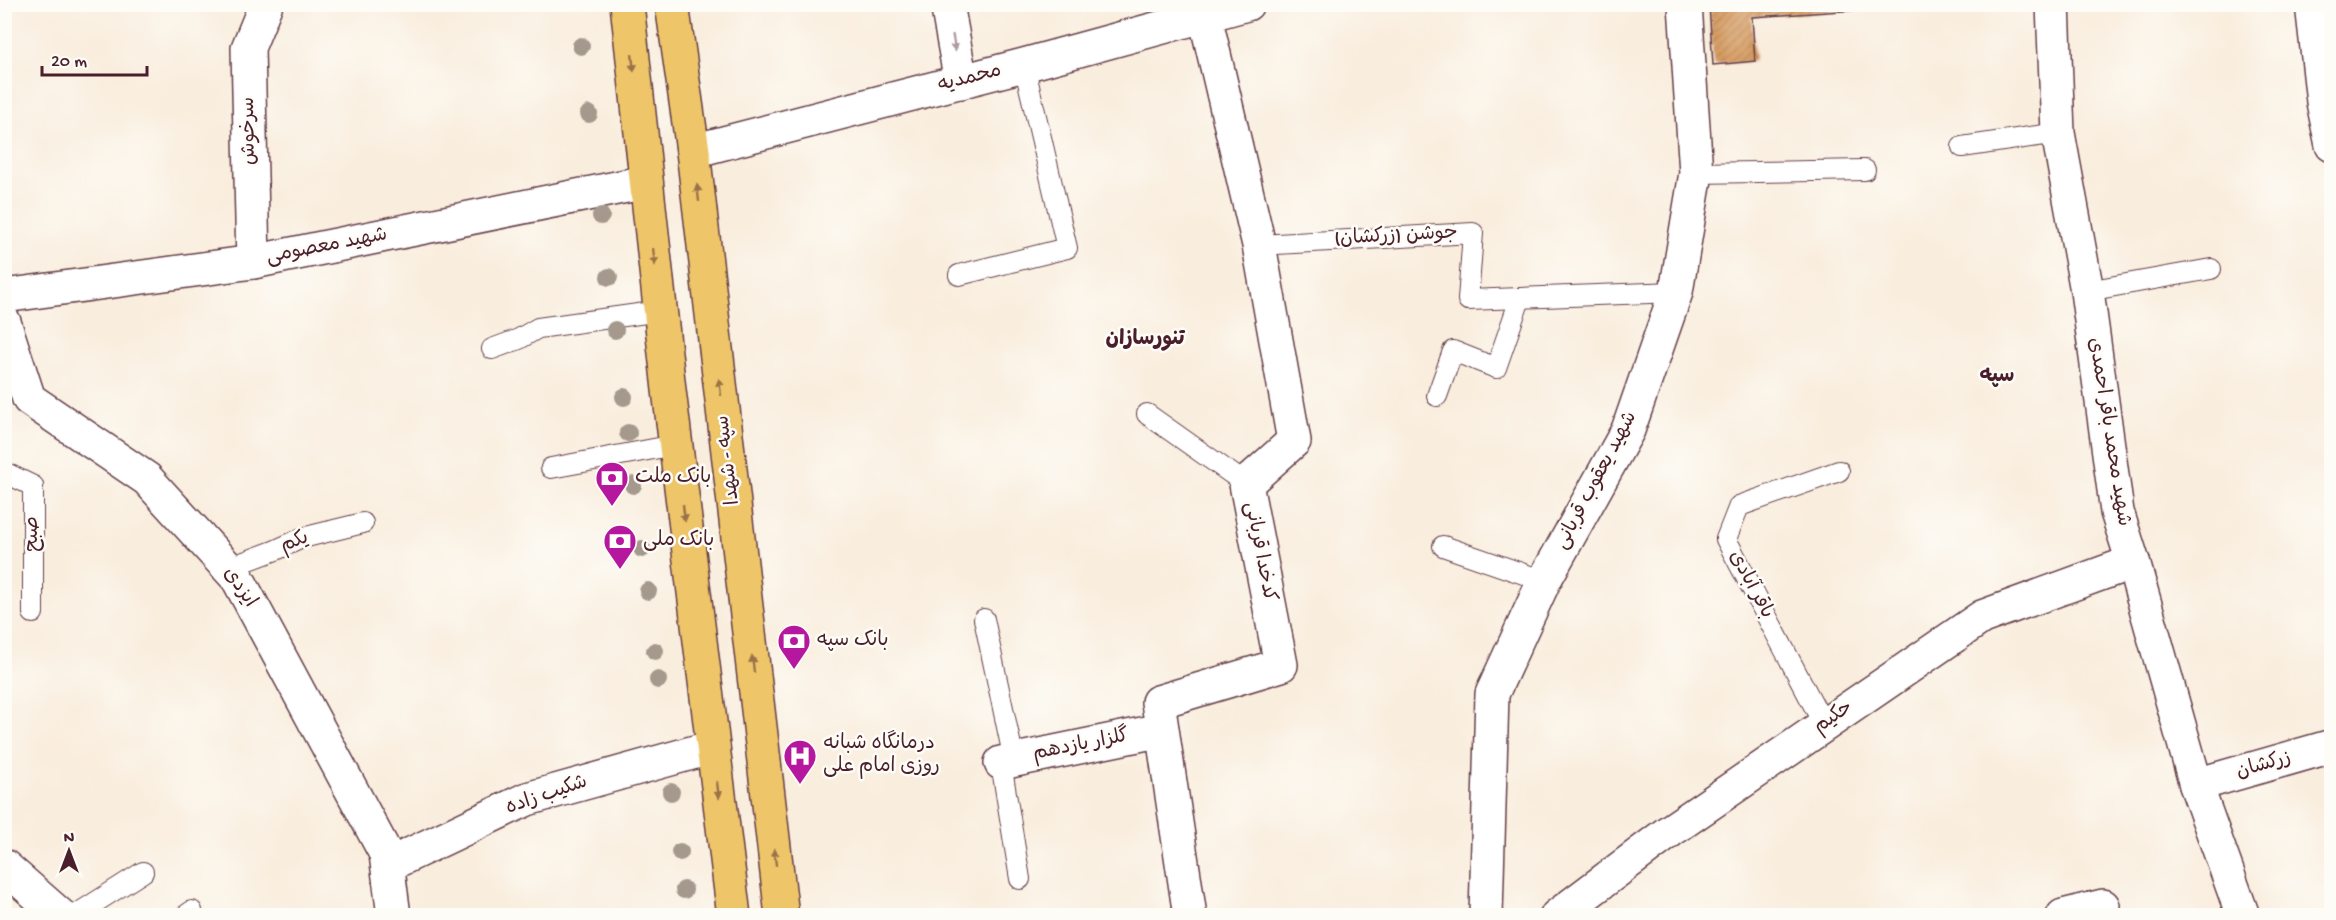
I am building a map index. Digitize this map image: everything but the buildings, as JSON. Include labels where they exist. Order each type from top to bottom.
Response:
[{"type":"main road","points":[[627,4],[675,445],[734,915]]},
{"type":"main road","name":"سپه - شهدا","points":[[672,4],[693,151],[782,915]]},
{"type":"street","name":"سرخوش","points":[[253,262],[248,48],[266,4]]},
{"type":"street","points":[[947,4],[961,82]]},
{"type":"street","name":"محمدیه","points":[[693,151],[1024,66],[1204,10],[1247,4]]},
{"type":"street","name":"شهید یعقوب قربانی","points":[[1486,915],[1492,694],[1544,581],[1628,430],[1676,292],[1696,173],[1685,4]]},
{"type":"street","name":"شهید محمد باقر احمدی","points":[[2053,4],[2058,133],[2087,291],[2117,512],[2196,785],[2243,915]]},
{"type":"street","points":[[2312,4],[2331,145]]},
{"type":"street","name":"کدخدا قربانی","points":[[1190,915],[1158,702],[1281,665],[1246,484],[1294,441],[1259,245],[1204,10]]},
{"type":"street","name":"شهید معصومی","points":[[4,296],[253,262],[646,182]]},
{"type":"street","name":"ایزدی","points":[[4,322],[29,399],[147,479],[238,579],[386,854],[394,915]]},
{"type":"street","name":"حکیم","points":[[1557,915],[1670,831],[1982,617],[2133,562]]},
{"type":"street","name":"گلزار یازدهم","points":[[1008,761],[1162,730]]},
{"type":"street","name":"زرکشان","points":[[2196,785],[2331,746]]},
{"type":"street","name":"شکیب زاده","points":[[388,865],[527,799],[713,747]]},
{"type":"street","points":[[4,866],[61,915]]},
{"type":"street","points":[[2063,915],[2103,906]]},
{"type":"lane","points":[[959,276],[1067,248],[1024,66]]},
{"type":"lane","points":[[1962,147],[2058,133]]},
{"type":"lane","points":[[1696,173],[1865,170]]},
{"type":"lane","name":"جوشن (زرکشان)","points":[[1259,245],[1473,233],[1468,300],[1676,292]]},
{"type":"lane","points":[[2087,291],[2211,269]]},
{"type":"lane","points":[[1437,396],[1453,351],[1496,368],[1521,299]]},
{"type":"lane","points":[[492,349],[519,339],[538,328],[660,311]]},
{"type":"lane","points":[[1148,414],[1246,484]]},
{"type":"lane","points":[[551,468],[675,445]]},
{"type":"lane","name":"باقر آبادی","points":[[1824,724],[1726,539],[1739,506],[1839,471]]},
{"type":"lane","name":"صبح","points":[[4,472],[33,486],[33,613]]},
{"type":"lane","name":"یکم","points":[[228,568],[302,538],[363,523]]},
{"type":"lane","points":[[1443,546],[1544,581]]},
{"type":"lane","points":[[984,619],[1008,761],[1020,879]]},
{"type":"lane","points":[[74,915],[143,872]]},
{"type":"place","name":"بانک ملت","points":[[612,507]]},
{"type":"place","name":"بانک ملی","points":[[620,570]]},
{"type":"place","name":"بانک سپه","points":[[794,670]]},
{"type":"place","name":"درمانگاه شبانه روزی امام علی","points":[[800,785]]},
{"type":"district","name":"تنورسازان","points":[[1145,340]]},
{"type":"district","name":"سپه","points":[[1997,377]]}]
